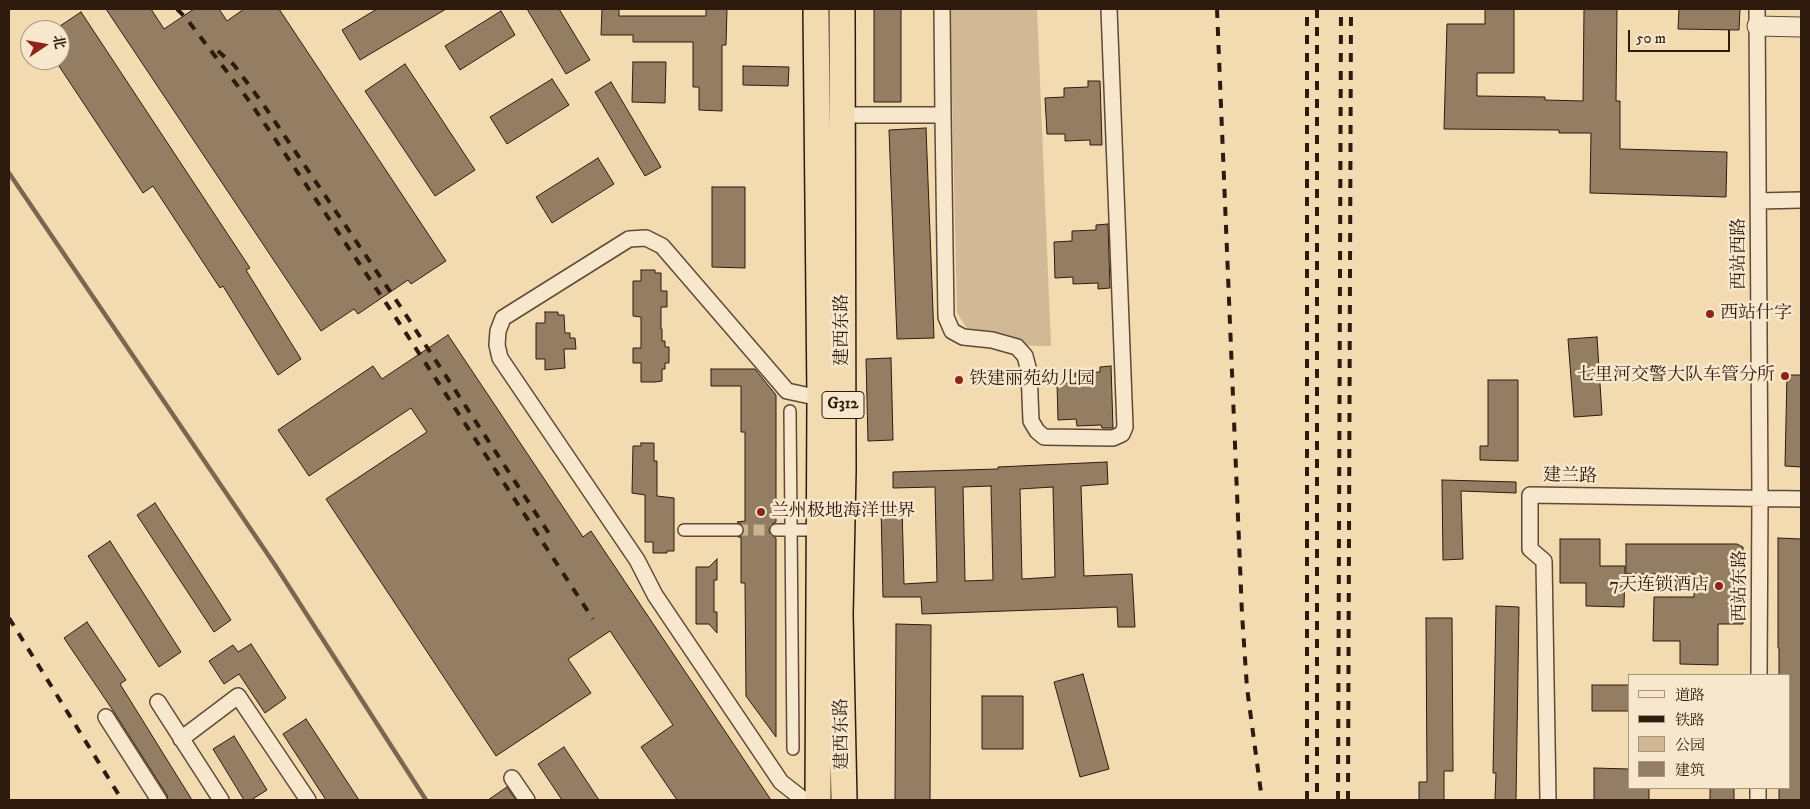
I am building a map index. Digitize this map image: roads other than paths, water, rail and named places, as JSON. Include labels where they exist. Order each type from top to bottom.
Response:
[{"type":"highway","name":"建西东路","points":[[816,9],[820,398],[818,800]]},
{"type":"highway","name":"建西东路","points":[[842,9],[843,471],[840,614],[844,800]]},
{"type":"street","points":[[942,9],[946,317],[952,331],[963,337],[992,340],[1017,347],[1025,356],[1029,371],[1031,421],[1037,431],[1044,437],[1113,438],[1122,434],[1125,427],[1109,9]]},
{"type":"street","points":[[1757,18],[1801,27]]},
{"type":"street","name":"西站西路","points":[[1757,18],[1760,498]]},
{"type":"street","points":[[842,115],[943,115]]},
{"type":"street","points":[[1758,201],[1801,200]]},
{"type":"street","points":[[804,800],[781,782],[654,595],[637,560],[500,358],[497,345],[498,331],[503,318],[629,239],[646,238],[662,246],[787,391],[820,398]]},
{"type":"street","points":[[790,411],[793,749]]},
{"type":"street","name":"建兰路","points":[[1548,800],[1544,561],[1530,549],[1530,495],[1801,499]]},
{"type":"street","name":"西站东路","points":[[1759,674],[1760,498]]},
{"type":"street","points":[[684,530],[737,530]]},
{"type":"street","points":[[776,530],[819,530]]},
{"type":"street","points":[[181,738],[238,696],[308,800]]},
{"type":"street","points":[[158,702],[221,800]]},
{"type":"street","points":[[106,717],[158,800]]},
{"type":"street","points":[[512,778],[527,800]]},
{"type":"waterway","points":[[9,173],[275,565],[426,800]]},
{"type":"tunnel","points":[[737,530],[776,530]]},
{"type":"railway","points":[[177,9],[186,18],[250,102],[392,312],[593,619]]},
{"type":"railway","points":[[1217,9],[1242,614],[1247,688],[1262,800]]},
{"type":"railway","points":[[1307,9],[1307,800]]},
{"type":"railway","points":[[1317,9],[1317,800]]},
{"type":"railway","points":[[1338,800],[1341,9]]},
{"type":"railway","points":[[1348,800],[1351,9]]},
{"type":"railway","points":[[218,51],[234,65],[263,104],[400,306],[552,538]]},
{"type":"railway","points":[[9,618],[122,800]]},
{"type":"place","name":"西站什字","points":[[1710,314]]},
{"type":"place","name":"七里河交警大队车管分所","points":[[1785,376]]},
{"type":"place","name":"铁建丽苑幼儿园","points":[[959,380]]},
{"type":"place","name":"兰州极地海洋世界","points":[[761,512]]},
{"type":"place","name":"7天连锁酒店","points":[[1719,586]]}]
